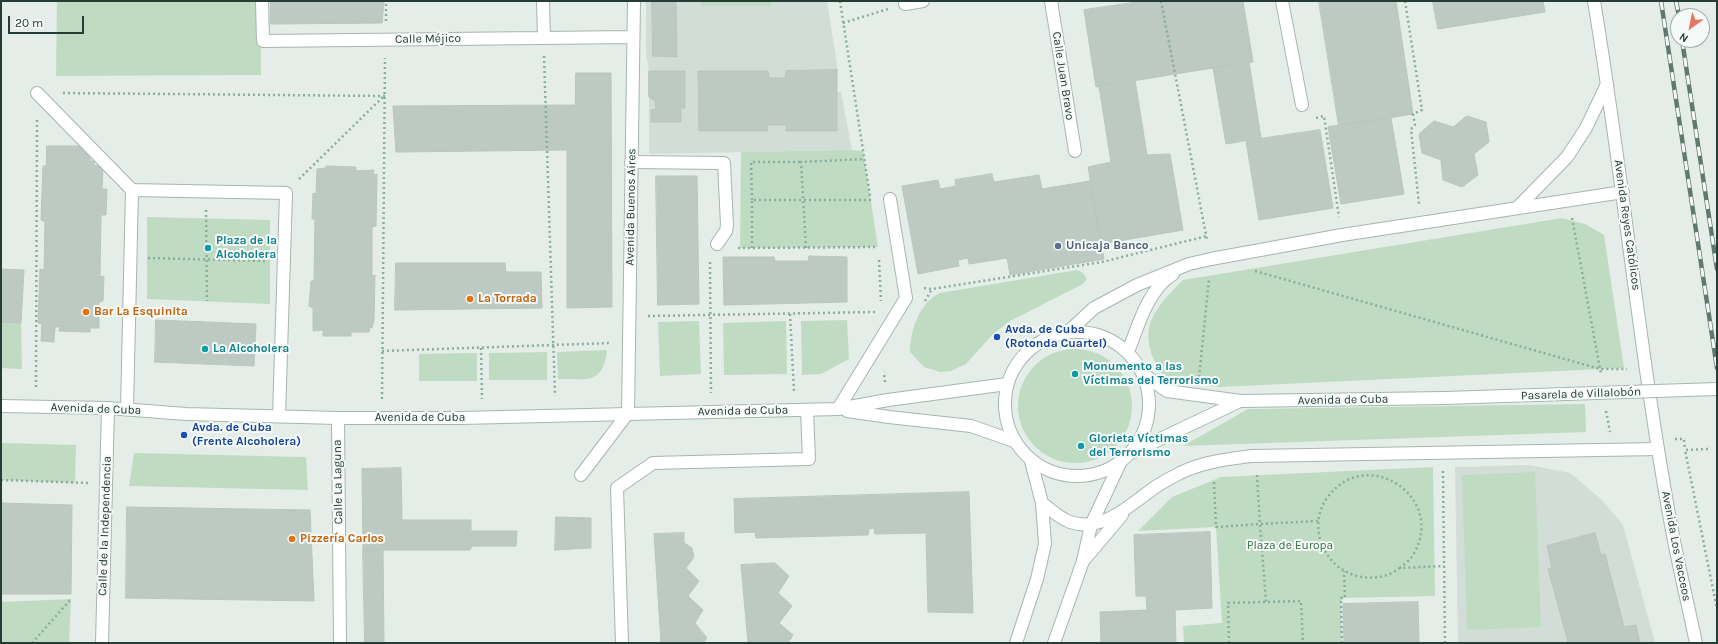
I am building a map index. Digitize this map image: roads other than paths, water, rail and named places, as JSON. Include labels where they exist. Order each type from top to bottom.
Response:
[{"type":"street","name":"Calle Méjico","points":[[262,1],[262,41],[282,42],[633,37]]},
{"type":"street","points":[[543,1],[544,38]]},
{"type":"street","name":"Avenida Buenos Aires","points":[[628,413],[634,1]]},
{"type":"street","points":[[905,4],[922,1]]},
{"type":"street","name":"Calle Juan Bravo","points":[[1051,1],[1075,152]]},
{"type":"street","points":[[1282,1],[1302,105]]},
{"type":"street","name":"Avenida Reyes Católicos","points":[[1594,1],[1623,192],[1658,449]]},
{"type":"street","points":[[1518,208],[1567,157],[1586,128],[1607,84]]},
{"type":"street","points":[[38,93],[132,190],[286,192],[279,416]]},
{"type":"street","points":[[631,162],[724,163],[727,225],[726,231],[717,244]]},
{"type":"street","points":[[127,409],[132,190]]},
{"type":"street","points":[[1069,331],[1094,308],[1137,284],[1189,264],[1211,258],[1342,235],[1623,192]]},
{"type":"street","points":[[838,409],[906,298],[890,199]]},
{"type":"street","points":[[1128,352],[1143,314],[1165,279],[1189,264]]},
{"type":"street","points":[[1069,331],[1097,334],[1116,343],[1128,352],[1143,374],[1148,391],[1149,411],[1143,434],[1131,453],[1120,463],[1108,470],[1088,476],[1068,476],[1050,471],[1031,460],[1014,440],[1006,421],[1004,406],[1007,384],[1016,364],[1025,352],[1052,335],[1069,331]]},
{"type":"street","name":"Avenida de Cuba","points":[[1143,374],[1168,391],[1241,401],[1446,398]]},
{"type":"street","name":"Avenida de Cuba","points":[[1,406],[108,408],[186,414],[338,418],[482,417],[808,410],[838,409],[888,400],[1007,384]]},
{"type":"street","name":"Pasarela de Villalobón","points":[[1446,398],[1717,389]]},
{"type":"street","name":"Avenida de Cuba","points":[[1131,453],[1241,401]]},
{"type":"street","name":"Calle de la Independencia","points":[[102,643],[108,408]]},
{"type":"street","name":"Avenida de Cuba","points":[[838,409],[889,417],[971,426],[1014,440]]},
{"type":"street","points":[[622,643],[617,488],[653,463],[809,458],[808,410]]},
{"type":"street","points":[[581,475],[628,413]]},
{"type":"street","name":"Calle La Laguna","points":[[338,418],[340,643]]},
{"type":"street","points":[[1042,503],[1061,518],[1071,523],[1091,525],[1110,518],[1131,505],[1155,487],[1182,472],[1218,461],[1258,456],[1658,449]]},
{"type":"street","name":"Avenida Los Vacceos","points":[[1658,449],[1671,528],[1696,643]]},
{"type":"street","points":[[1016,643],[1037,579],[1045,544],[1042,503],[1031,460]]},
{"type":"street","points":[[1054,643],[1083,561],[1091,525],[1120,463]]},
{"type":"street","points":[[1083,561],[1131,505]]},
{"type":"railway","points":[[1661,1],[1717,368]]},
{"type":"railway","points":[[1676,1],[1677,8]]},
{"type":"railway","points":[[1683,48],[1717,269]]},
{"type":"place","name":"Unicaja Banco","points":[[1058,246]]},
{"type":"place","name":"Plaza de la Alcoholera","points":[[208,248]]},
{"type":"place","name":"La Torrada","points":[[470,299]]},
{"type":"place","name":"Bar La Esquinita","points":[[86,312]]},
{"type":"place","name":"Avda. de Cuba (Rotonda Cuartel)","points":[[997,337]]},
{"type":"place","name":"La Alcoholera","points":[[205,349]]},
{"type":"place","name":"Monumento a las Víctimas del Terrorismo","points":[[1075,374]]},
{"type":"place","name":"Avda. de Cuba (Frente Alcoholera)","points":[[184,435]]},
{"type":"place","name":"Glorieta Víctimas del Terrorismo","points":[[1081,446]]},
{"type":"place","name":"Pizzería Carlos","points":[[292,539]]},
{"type":"park label","name":"Plaza de Europa","points":[[1290,546]]}]
